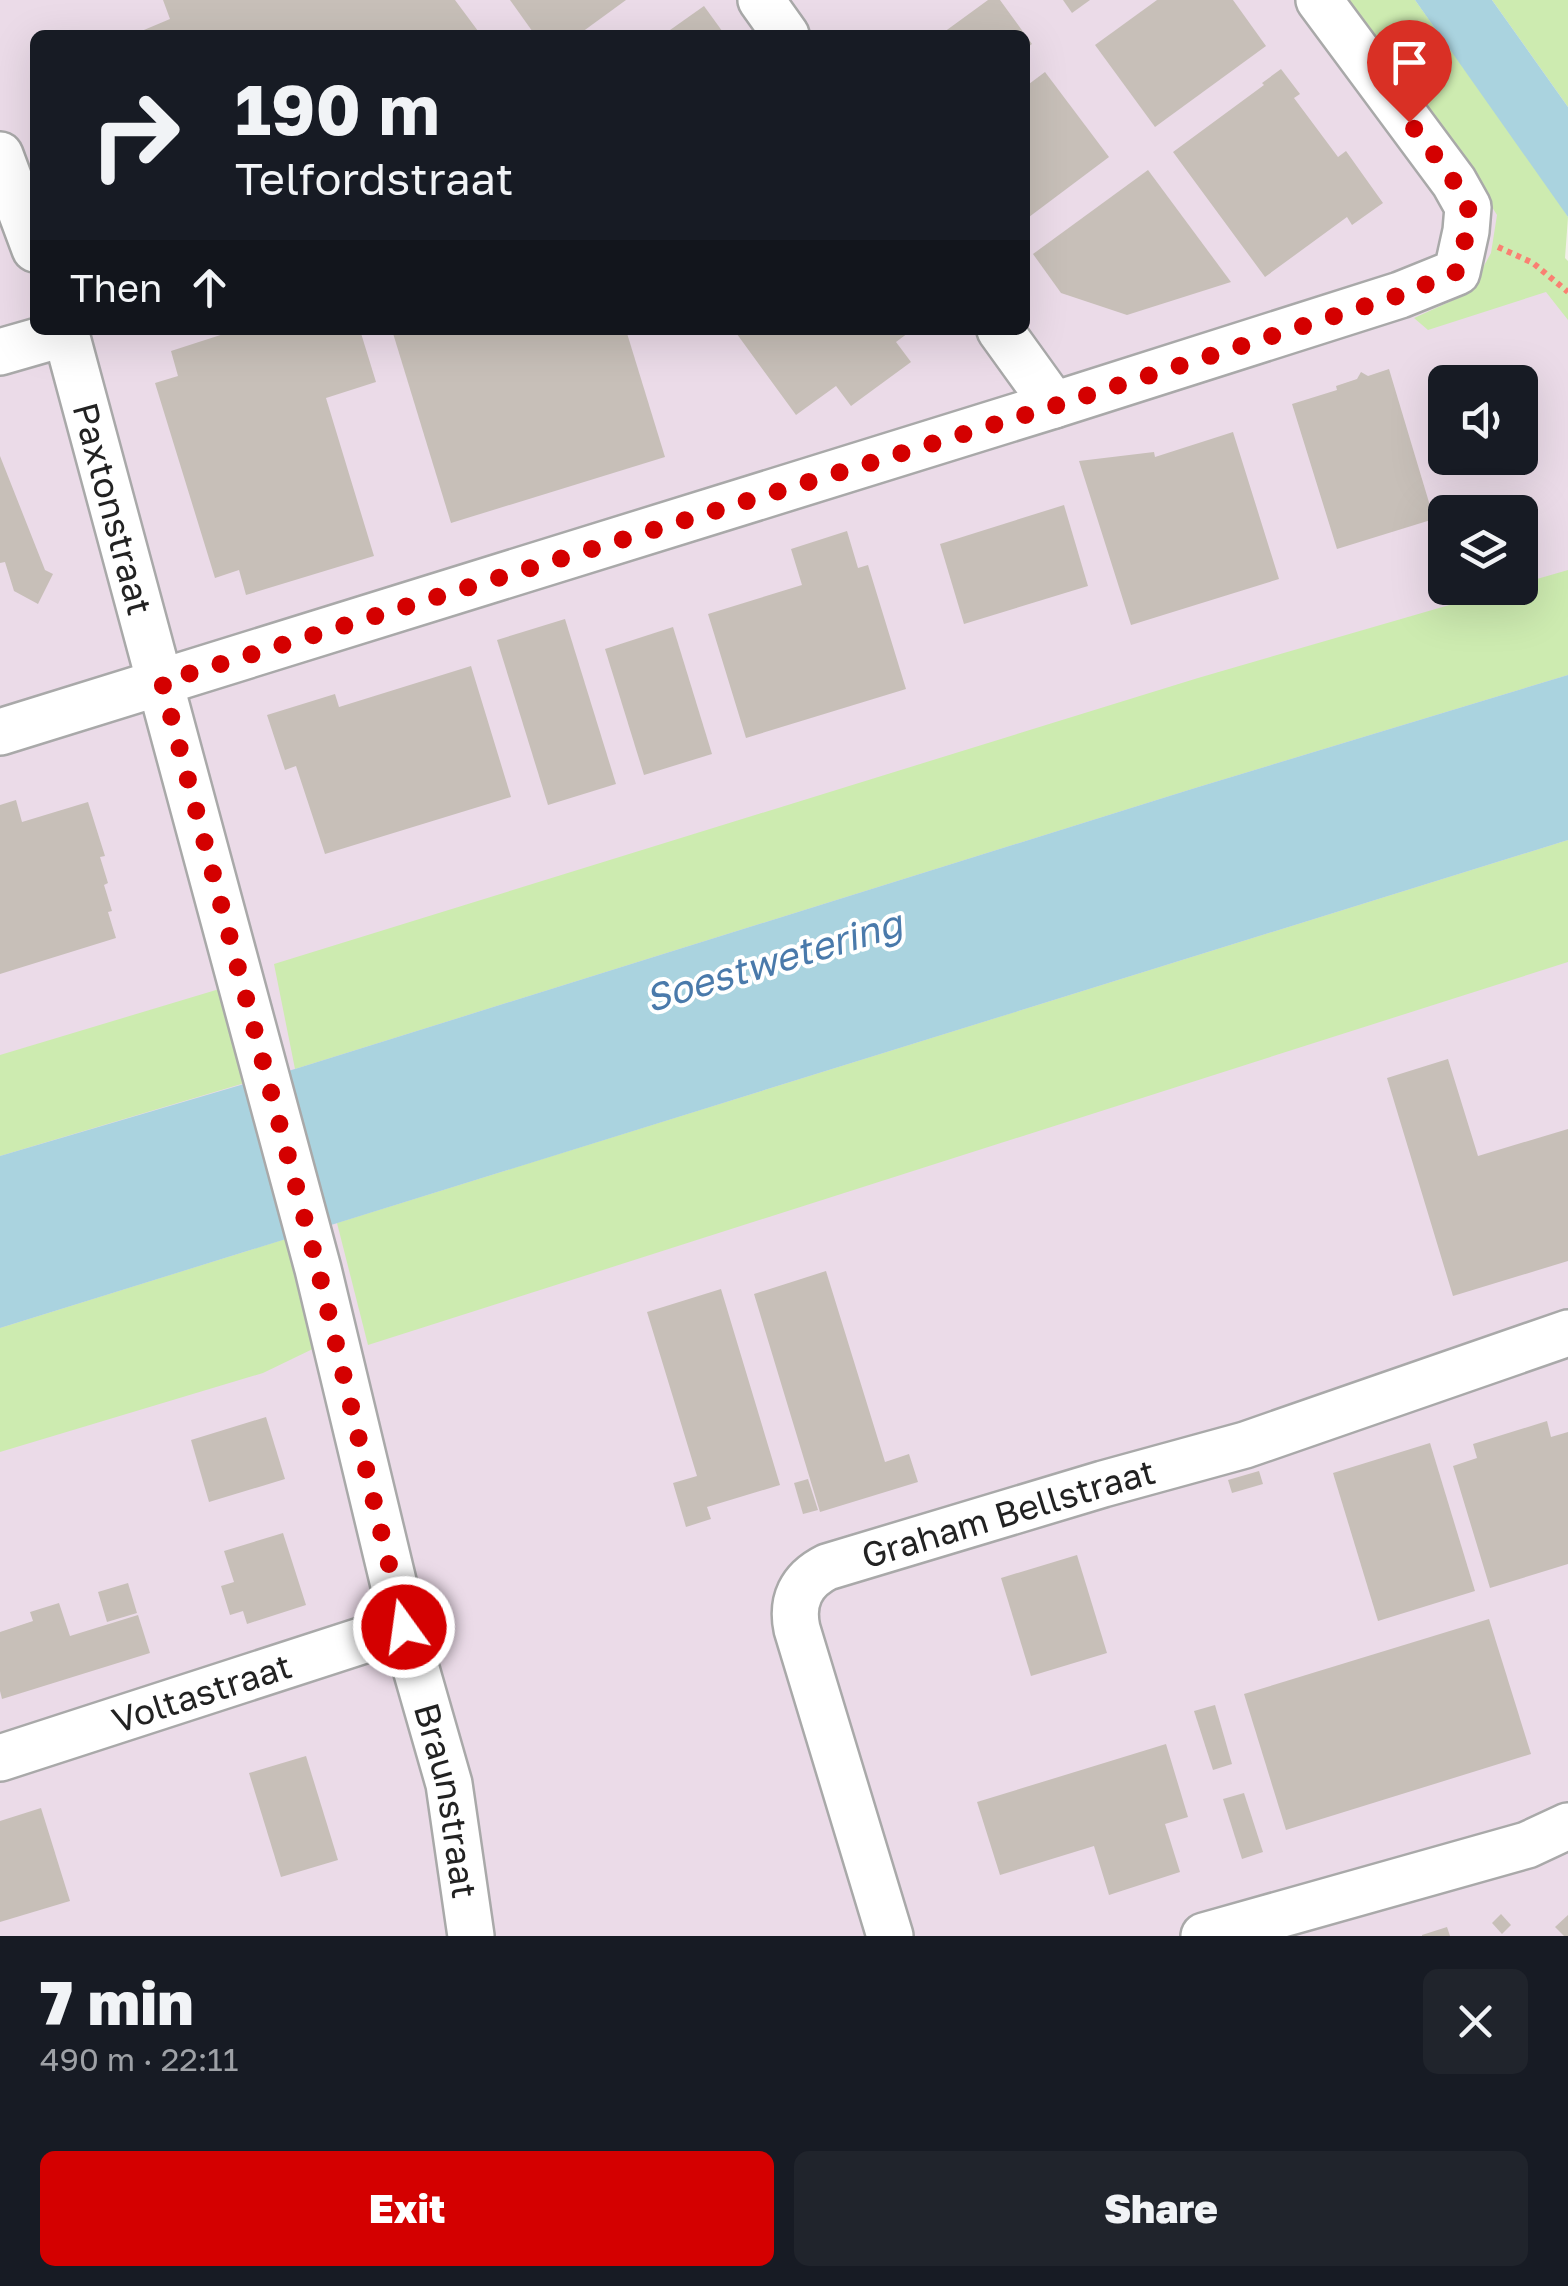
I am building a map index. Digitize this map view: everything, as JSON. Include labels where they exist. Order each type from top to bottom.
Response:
[{"type":"street","points":[[761,0],[782,30]]},
{"type":"street","points":[[0,732],[1054,406],[1400,295],[1456,272],[1468,208],[1454,182],[1320,0]]},
{"type":"street","points":[[0,155],[30,235]]},
{"type":"street","name":"Paxtonstraat","points":[[0,352],[53,335]]},
{"type":"street","name":"Paxtonstraat","points":[[67,335],[162,682]]},
{"type":"street","points":[[1004,335],[1054,406]]},
{"type":"street","name":"Braunstraat","points":[[162,682],[318,1269],[404,1627],[449,1784],[471,1936]]},
{"type":"street","name":"Graham Bellstraat","points":[[890,1936],[795,1617],[799,1592],[817,1572],[1103,1484],[1245,1445],[1568,1332]]},
{"type":"street","name":"Voltastraat","points":[[0,1758],[404,1627]]},
{"type":"street","points":[[1204,1936],[1276,1926],[1527,1845],[1568,1826]]},
{"type":"path","points":[[1466,231],[1532,263],[1568,292]]},
{"type":"shaded area","points":[[0,0],[1366,0],[1568,276],[1568,1936],[0,1936]]},
{"type":"green space","points":[[1343,0],[1415,0],[1556,197],[1568,217],[1568,320],[1546,292],[1428,330],[1414,318],[1469,293],[1491,253],[1497,215]]},
{"type":"green space","points":[[1492,0],[1568,0],[1568,107]]},
{"type":"green space","points":[[1568,570],[1568,675],[295,1069],[274,964],[1198,678],[1449,605],[1538,605],[1538,579]]},
{"type":"green space","points":[[1568,840],[1568,962],[368,1345],[337,1223]]},
{"type":"green space","points":[[226,987],[248,1082],[0,1156],[0,1055]]},
{"type":"green space","points":[[292,1237],[321,1345],[263,1373],[0,1452],[0,1328]]},
{"type":"water","points":[[1415,0],[1492,0],[1568,107],[1568,217]]},
{"type":"water","name":"Soestwetering","points":[[1568,675],[1568,840],[0,1328],[0,1156],[295,1069]]},
{"type":"building","points":[[163,0],[455,0],[477,30],[144,30],[170,19]]},
{"type":"building","points":[[510,0],[626,0],[585,30],[531,30]]},
{"type":"building","points":[[988,0],[1000,0],[1022,30],[947,30]]},
{"type":"building","points":[[1063,0],[1090,0],[1072,13]]},
{"type":"building","points":[[1157,0],[1233,0],[1266,46],[1155,127],[1095,45]]},
{"type":"building","points":[[704,6],[721,30],[670,30]]},
{"type":"building","points":[[1281,69],[1300,94],[1294,98],[1338,157],[1346,151],[1383,203],[1352,225],[1347,217],[1265,277],[1173,152]]},
{"type":"building","points":[[1045,72],[1109,157],[1030,216],[1030,83]]},
{"type":"building","points":[[1148,170],[1231,282],[1127,315],[1061,293],[1033,254]]},
{"type":"building","points":[[221,335],[362,335],[376,382],[326,398],[374,556],[246,595],[239,570],[215,578],[155,383],[178,376],[171,351]]},
{"type":"building","points":[[394,335],[628,335],[665,457],[451,523]]},
{"type":"building","points":[[738,335],[905,335],[896,342],[911,362],[851,406],[836,386],[796,415]]},
{"type":"building","points":[[1389,369],[1428,499],[1428,521],[1337,549],[1292,404],[1337,390],[1336,386],[1357,379],[1361,372],[1368,376]]},
{"type":"building","points":[[1233,432],[1279,579],[1131,625],[1079,461],[1154,452],[1155,457]]},
{"type":"building","points":[[0,456],[45,570],[53,574],[38,604],[14,591],[5,562],[0,563]]},
{"type":"building","points":[[1064,505],[1088,586],[964,624],[940,544]]},
{"type":"building","points":[[847,531],[858,568],[868,565],[906,689],[746,738],[708,614],[802,585],[791,549]]},
{"type":"building","points":[[565,619],[616,784],[548,805],[497,640]]},
{"type":"building","points":[[673,627],[712,754],[644,775],[605,649]]},
{"type":"building","points":[[471,666],[511,797],[325,854],[296,766],[285,770],[267,715],[335,694],[339,707]]},
{"type":"building","points":[[16,800],[22,822],[88,802],[105,856],[100,857],[116,938],[0,974],[0,805]]},
{"type":"building","points":[[1448,1059],[1478,1156],[1568,1129],[1568,1261],[1453,1296],[1387,1078]]},
{"type":"building","points":[[826,1271],[885,1462],[909,1454],[918,1482],[820,1512],[754,1294]]},
{"type":"building","points":[[721,1289],[780,1485],[707,1507],[711,1519],[686,1527],[673,1483],[697,1476],[647,1312]]},
{"type":"building","points":[[266,1417],[285,1479],[209,1502],[191,1440]]},
{"type":"building","points":[[1547,1421],[1551,1437],[1568,1432],[1568,1564],[1490,1588],[1453,1466],[1477,1458],[1473,1444]]},
{"type":"building","points":[[1430,1443],[1475,1591],[1378,1621],[1333,1473]]},
{"type":"building","points":[[1259,1471],[1263,1484],[1232,1493],[1228,1480]]},
{"type":"building","points":[[808,1479],[818,1510],[803,1514],[794,1483]]},
{"type":"building","points":[[283,1533],[306,1605],[247,1624],[243,1611],[230,1615],[221,1586],[234,1582],[224,1551]]},
{"type":"building","points":[[1077,1555],[1107,1653],[1031,1676],[1001,1578]]},
{"type":"building","points":[[128,1583],[137,1613],[107,1622],[98,1592]]},
{"type":"building","points":[[59,1603],[70,1636],[138,1615],[150,1653],[2,1699],[0,1632],[33,1621],[30,1612]]},
{"type":"building","points":[[1489,1619],[1531,1754],[1286,1830],[1244,1694]]},
{"type":"building","points":[[1215,1705],[1232,1764],[1213,1770],[1194,1711]]},
{"type":"building","points":[[1166,1744],[1188,1817],[1165,1824],[1180,1872],[1109,1895],[1094,1846],[1000,1875],[977,1802]]},
{"type":"building","points":[[306,1756],[338,1860],[281,1877],[249,1773]]},
{"type":"building","points":[[1244,1793],[1263,1852],[1242,1859],[1223,1799]]},
{"type":"building","points":[[41,1808],[70,1901],[0,1922],[0,1821]]},
{"type":"building","points":[[1501,1914],[1511,1925],[1502,1934],[1492,1923]]},
{"type":"building","points":[[1568,1915],[1568,1936],[1564,1936],[1555,1927]]},
{"type":"building","points":[[1447,1927],[1450,1936],[1422,1936],[1422,1935]]},
{"type":"route","points":[[404,1627],[318,1269],[162,682],[1054,406],[1400,295],[1456,272],[1468,208],[1454,182],[1409,122]]}]
